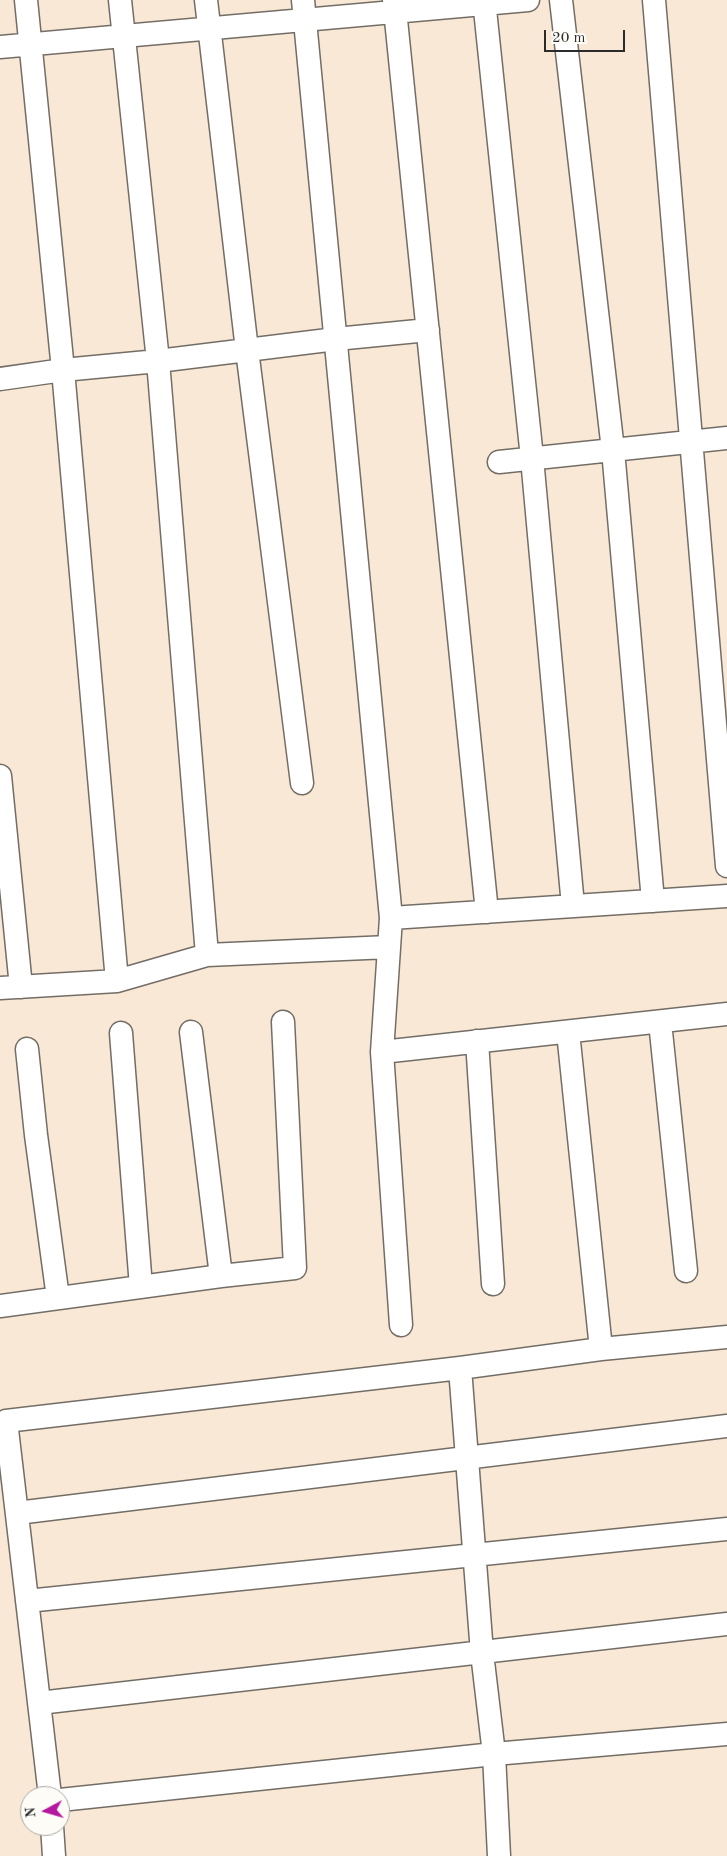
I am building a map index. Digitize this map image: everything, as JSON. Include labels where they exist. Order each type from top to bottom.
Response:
[{"type":"street","points":[[26,0],[63,370],[117,981]]},
{"type":"street","points":[[120,0],[158,361],[207,955]]},
{"type":"street","points":[[206,0],[246,350],[302,783]]},
{"type":"street","points":[[0,47],[208,29],[304,10],[528,0]]},
{"type":"street","points":[[561,0],[613,450],[653,901]]},
{"type":"street","points":[[654,0],[727,866]]},
{"type":"street","points":[[484,2],[532,458],[573,906]]},
{"type":"street","points":[[395,6],[487,912]]},
{"type":"street","points":[[304,10],[391,918],[382,1052],[401,1325]]},
{"type":"street","points":[[0,379],[63,370],[428,330]]},
{"type":"street","points":[[498,462],[727,438]]},
{"type":"street","points":[[0,776],[11,988],[117,981],[207,955],[389,948]]},
{"type":"street","points":[[391,918],[727,896]]},
{"type":"street","points":[[382,1052],[727,1014]]},
{"type":"street","points":[[0,1306],[295,1268],[283,1022]]},
{"type":"street","points":[[660,1022],[686,1271]]},
{"type":"street","points":[[121,1032],[142,1287]]},
{"type":"street","points":[[191,1032],[222,1276]]},
{"type":"street","points":[[568,1032],[601,1349]]},
{"type":"street","points":[[477,1041],[493,1284]]},
{"type":"street","points":[[27,1049],[36,1135],[58,1298]]},
{"type":"street","points":[[49,1786],[6,1421],[460,1368],[601,1349],[727,1337]]},
{"type":"street","points":[[460,1368],[482,1653],[494,1754],[499,1856]]},
{"type":"street","points":[[17,1512],[727,1426]]},
{"type":"street","points":[[27,1601],[727,1529]]},
{"type":"street","points":[[39,1703],[727,1624]]},
{"type":"street","points":[[70,1799],[494,1754],[727,1734]]},
{"type":"street","points":[[53,1836],[54,1856]]}]
